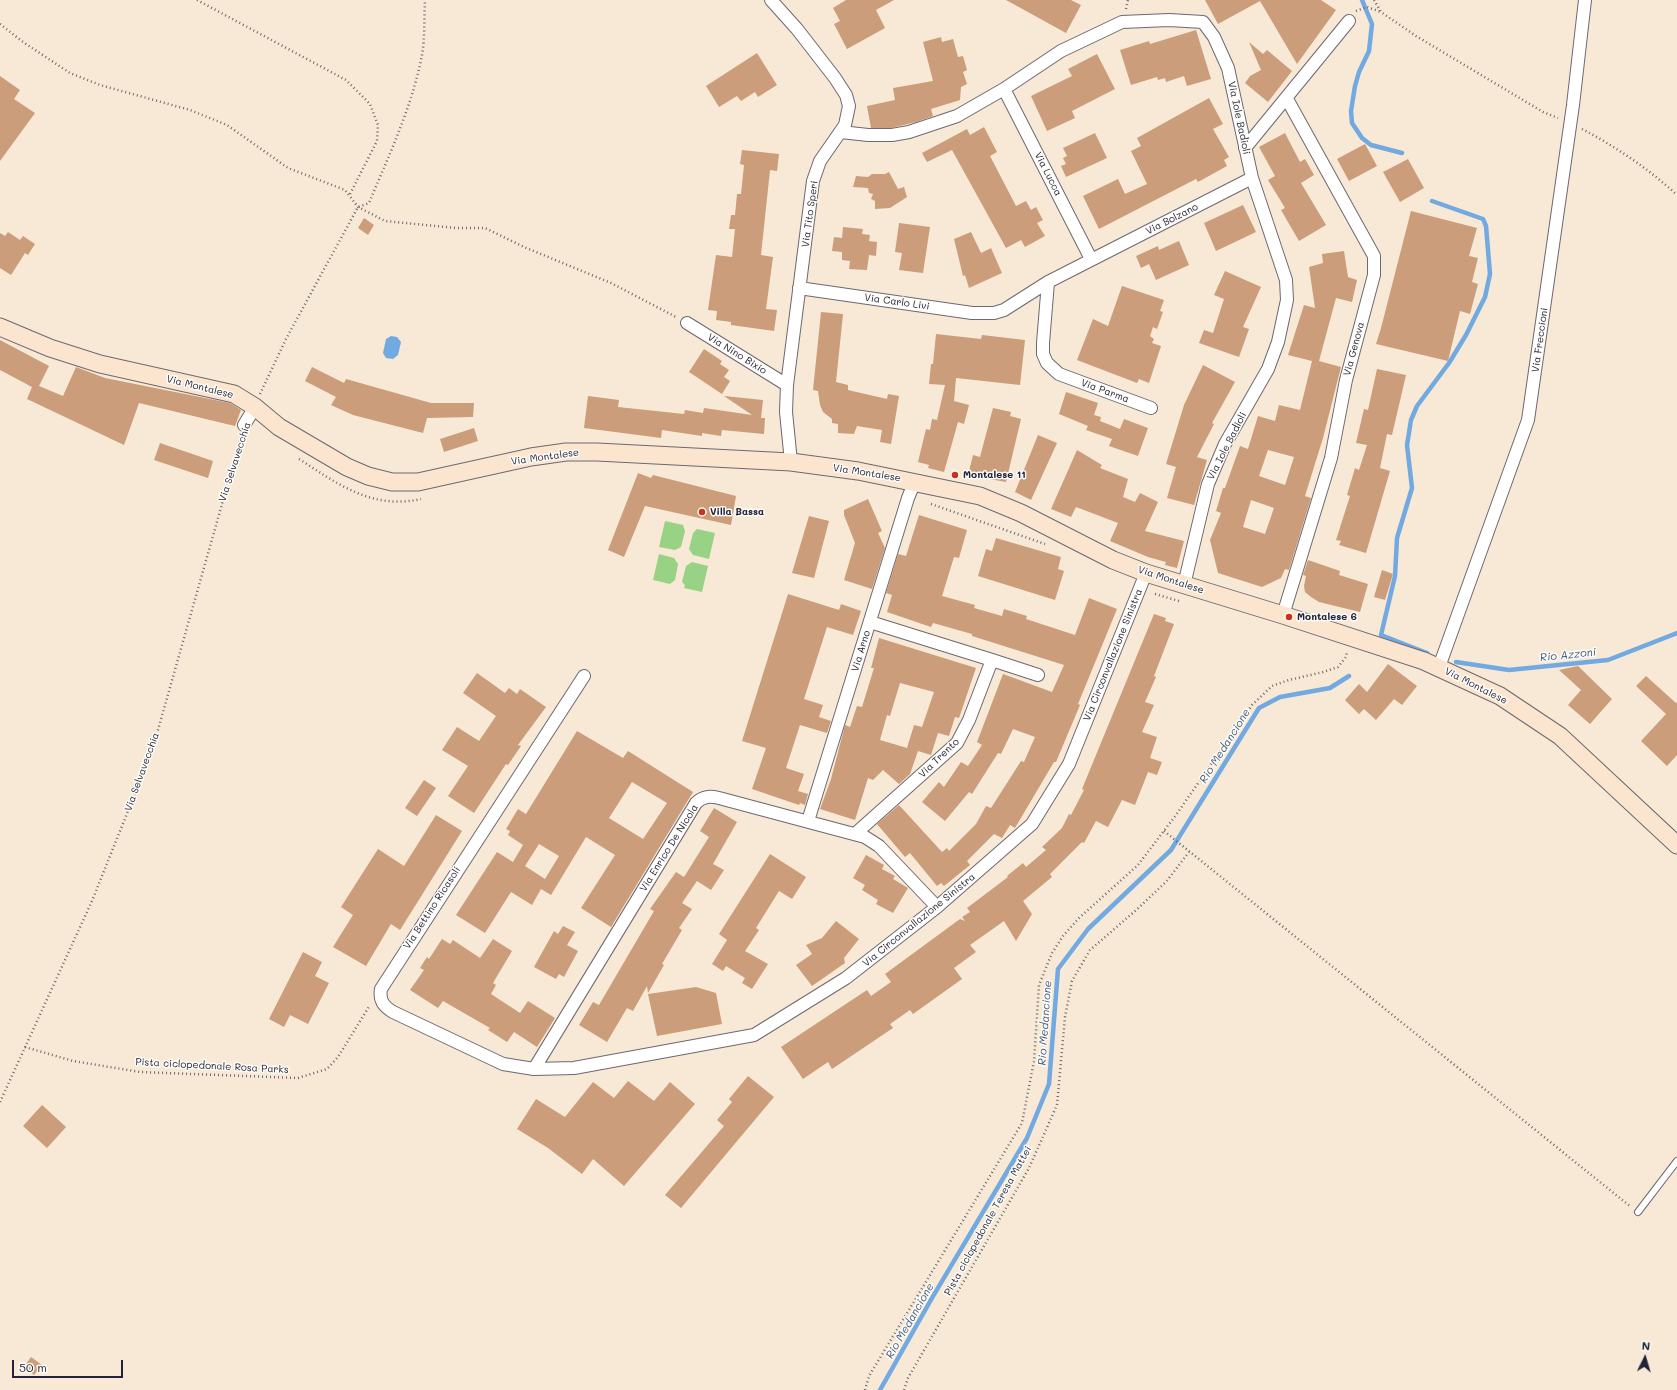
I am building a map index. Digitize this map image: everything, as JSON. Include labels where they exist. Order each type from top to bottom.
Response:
[{"type":"street","name":"Via Tito Speri","points":[[771,0],[798,28],[846,95],[848,116],[841,132],[820,161],[816,171],[786,385],[786,412],[791,462]]},
{"type":"street","name":"Via Freccioni","points":[[1439,668],[1528,420],[1571,123],[1585,0]]},
{"type":"street","name":"Via Iole Badioli","points":[[841,132],[881,136],[909,132],[957,116],[1004,89],[1061,51],[1122,22],[1169,20],[1203,22],[1214,37],[1228,68],[1252,178],[1286,280],[1287,300],[1278,342],[1268,369],[1225,444],[1208,484],[1184,585]]},
{"type":"street","points":[[1245,148],[1349,21]]},
{"type":"street","name":"Via Lucca","points":[[1004,89],[1091,259]]},
{"type":"street","name":"Via Genova","points":[[1283,615],[1331,458],[1346,380],[1374,275],[1374,256],[1286,99]]},
{"type":"street","name":"Via Bolzano","points":[[994,314],[1004,310],[1048,282],[1091,259],[1252,178]]},
{"type":"street","name":"Via Parma","points":[[1048,282],[1043,354],[1047,363],[1059,374],[1151,408]]},
{"type":"street","name":"Via Carlo Livi","points":[[799,288],[972,313],[994,314]]},
{"type":"street","name":"Via Nino Bixio","points":[[687,322],[786,385]]},
{"type":"street","name":"Via Montalese","points":[[0,327],[50,348],[100,364],[223,390],[234,394],[255,407],[279,427],[347,467],[368,476],[392,482],[418,482],[531,457],[566,452],[597,452],[791,462],[858,471],[915,481],[980,496],[1021,513],[1113,560],[1146,573],[1283,615],[1439,668],[1500,696],[1560,736],[1677,845]]},
{"type":"street","name":"Via Selvavecchia","points":[[244,425],[255,407]]},
{"type":"street","name":"Via Arno","points":[[808,821],[908,498],[915,481]]},
{"type":"street","name":"Via Circonvallazione Sinistra","points":[[534,1069],[574,1068],[754,1035],[846,978],[937,907],[1032,824],[1069,764],[1146,573]]},
{"type":"street","points":[[870,622],[1038,674]]},
{"type":"street","name":"Via Trento","points":[[855,834],[957,743],[969,720],[992,660]]},
{"type":"street","name":"Via Bettino Ricasoli","points":[[381,989],[584,676]]},
{"type":"street","name":"Via Enrico De Nicola","points":[[534,1069],[696,803],[700,799],[712,796],[808,821],[869,839],[879,846],[937,907]]},
{"type":"street","points":[[381,989],[381,1000],[384,1006],[393,1012],[503,1064],[534,1069]]},
{"type":"lane","points":[[1638,1212],[1677,1161]]},
{"type":"path","points":[[197,0],[346,80],[370,104],[378,125],[378,141],[349,196]]},
{"type":"path","points":[[255,407],[269,373],[286,339],[358,207],[369,203],[394,146],[410,102],[422,54],[425,0]]},
{"type":"path","points":[[1374,0],[1381,12]]},
{"type":"path","points":[[1349,21],[1357,10],[1367,7],[1381,12],[1416,36],[1531,104],[1600,138],[1661,180],[1677,195]]},
{"type":"path","points":[[0,24],[23,42],[70,73],[100,85],[190,110],[227,125],[288,168],[345,190],[358,207],[385,221],[456,228],[485,228],[524,247],[611,283],[687,322]]},
{"type":"path","name":"Via Selvavecchia","points":[[0,1102],[92,901],[152,751],[244,425]]},
{"type":"path","points":[[297,458],[335,482],[364,497],[389,502],[425,498]]},
{"type":"path","points":[[908,498],[943,507],[1046,545]]},
{"type":"path","points":[[1140,589],[1180,601]]},
{"type":"path","points":[[865,1390],[869,1376],[1022,1123],[1034,1061],[1039,985],[1052,953],[1063,936],[1079,918],[1138,864],[1164,831],[1252,705],[1272,686],[1338,667],[1346,657],[1348,648]]},
{"type":"path","points":[[1164,831],[1638,1212]]},
{"type":"path","name":"Pista ciclopedonale Teresa Mattei","points":[[904,1390],[908,1378],[1029,1168],[1057,1105],[1065,1017],[1072,981],[1090,950],[1166,882],[1189,852]]},
{"type":"path","name":"Pista ciclopedonale Rosa Parks","points":[[25,1047],[73,1061],[140,1072],[298,1078],[328,1069],[338,1057],[381,989]]},
{"type":"green space","points":[[665,521],[683,525],[685,531],[681,547],[675,550],[659,547]]},
{"type":"green space","points":[[697,529],[715,533],[709,559],[693,555],[689,549],[693,533]]},
{"type":"green space","points":[[659,554],[674,558],[678,564],[675,580],[670,584],[653,580]]},
{"type":"green space","points":[[692,562],[708,566],[702,592],[684,588],[685,585],[682,582],[686,566]]},
{"type":"water","points":[[391,336],[397,337],[401,342],[398,355],[393,359],[386,358],[383,353],[386,339]]},
{"type":"building","points":[[846,0],[894,0],[876,10],[885,28],[847,49],[834,24],[840,21],[833,8]]},
{"type":"building","points":[[1006,0],[1071,0],[1081,5],[1066,33]]},
{"type":"building","points":[[1205,0],[1321,0],[1336,10],[1297,64],[1260,1],[1218,24]]},
{"type":"building","points":[[1196,30],[1211,79],[1187,86],[1184,76],[1166,82],[1165,78],[1158,80],[1157,77],[1131,85],[1120,50],[1149,41],[1150,44]]},
{"type":"building","points":[[941,37],[942,42],[953,39],[958,57],[963,56],[967,70],[963,72],[967,84],[961,87],[960,100],[931,109],[933,116],[916,122],[891,128],[871,128],[867,106],[895,100],[893,88],[933,81],[923,42]]},
{"type":"building","points":[[1249,42],[1263,54],[1267,50],[1292,71],[1268,102],[1245,83],[1250,76],[1261,70]]},
{"type":"building","points":[[757,53],[777,85],[758,97],[755,92],[741,101],[737,96],[719,107],[706,86]]},
{"type":"building","points":[[1097,54],[1115,89],[1072,111],[1075,118],[1047,131],[1031,96],[1072,76],[1068,69]]},
{"type":"building","points":[[0,76],[20,90],[14,99],[35,113],[0,161]]},
{"type":"building","points":[[1209,98],[1223,124],[1213,129],[1229,157],[1224,160],[1227,166],[1198,182],[1196,179],[1099,229],[1083,196],[1118,179],[1125,194],[1147,184],[1131,151],[1141,146],[1137,138]]},
{"type":"building","points":[[984,127],[997,152],[990,156],[1016,206],[1026,201],[1031,210],[1036,207],[1043,220],[1037,223],[1045,236],[1025,247],[1021,240],[1006,248],[952,150],[927,162],[922,153],[967,129],[970,135]]},
{"type":"building","points":[[1095,133],[1107,158],[1066,177],[1061,166],[1066,164],[1063,158],[1067,156],[1063,148]]},
{"type":"building","points":[[1285,133],[1300,162],[1305,159],[1314,175],[1301,183],[1326,225],[1299,241],[1281,210],[1285,208],[1268,180],[1275,176],[1259,147]]},
{"type":"building","points":[[1365,144],[1377,166],[1349,181],[1337,159]]},
{"type":"building","points":[[742,150],[779,154],[777,171],[770,170],[761,255],[773,257],[766,309],[777,310],[774,331],[731,325],[731,322],[716,320],[717,311],[708,310],[716,255],[732,257],[735,229],[729,229],[731,215],[735,215],[737,194],[741,194],[744,165],[740,164]]},
{"type":"building","points":[[1408,159],[1424,188],[1400,202],[1383,172]]},
{"type":"building","points":[[889,172],[898,189],[904,187],[907,197],[890,208],[875,209],[875,201],[871,199],[873,194],[869,193],[868,188],[853,187],[856,176],[868,177],[872,174],[885,174]]},
{"type":"building","points":[[1243,205],[1256,232],[1216,251],[1204,223]]},
{"type":"building","points":[[1411,211],[1477,228],[1469,256],[1478,258],[1472,282],[1478,284],[1470,314],[1460,311],[1448,361],[1376,344]]},
{"type":"building","points":[[364,218],[374,225],[368,235],[358,228]]},
{"type":"building","points":[[899,223],[930,227],[923,273],[899,270],[902,253],[895,252]]},
{"type":"building","points":[[843,227],[863,229],[862,234],[870,235],[869,241],[877,242],[876,256],[869,255],[867,270],[849,269],[850,261],[842,260],[842,252],[832,251],[834,237],[842,238]]},
{"type":"building","points":[[8,232],[20,240],[23,236],[35,244],[28,255],[25,253],[11,275],[0,268],[0,233],[5,236]]},
{"type":"building","points":[[971,232],[981,253],[991,248],[1002,273],[969,288],[965,275],[963,276],[954,239]]},
{"type":"building","points":[[1179,241],[1189,265],[1156,280],[1149,264],[1141,268],[1136,256],[1158,246],[1159,250]]},
{"type":"building","points":[[1344,251],[1348,277],[1357,280],[1352,302],[1336,298],[1319,361],[1341,367],[1323,438],[1305,496],[1311,498],[1289,570],[1285,569],[1281,578],[1262,587],[1218,573],[1210,540],[1221,513],[1216,511],[1223,488],[1225,488],[1240,446],[1248,449],[1258,416],[1275,421],[1279,405],[1300,410],[1312,361],[1288,355],[1304,305],[1315,308],[1309,267],[1323,263],[1322,254]],"holes":[[[1268,450],[1294,457],[1285,485],[1259,476]],[[1251,500],[1274,508],[1265,534],[1243,527]]]},
{"type":"building","points":[[1225,271],[1261,287],[1243,327],[1249,329],[1239,357],[1199,343],[1204,330],[1213,333],[1224,299],[1214,295]]},
{"type":"building","points":[[1122,286],[1164,300],[1160,311],[1163,312],[1157,329],[1153,327],[1150,336],[1154,339],[1152,343],[1161,346],[1149,383],[1139,379],[1137,383],[1077,360],[1093,319],[1108,326]]},
{"type":"building","points":[[821,312],[843,314],[836,382],[848,385],[848,390],[887,399],[888,394],[899,396],[891,444],[880,442],[882,430],[857,426],[854,434],[838,433],[838,424],[832,423],[832,419],[823,412],[820,405],[818,391],[813,390]]},
{"type":"building","points":[[936,334],[981,339],[982,335],[1025,340],[1020,385],[956,378],[954,401],[969,405],[964,424],[958,422],[944,472],[928,468],[929,465],[918,462],[926,429],[930,430],[932,419],[937,420],[945,385],[929,384]]},
{"type":"building","points":[[0,340],[49,366],[39,386],[63,396],[76,367],[105,378],[230,403],[241,410],[235,426],[139,403],[124,445],[27,399],[32,387],[0,370]]},
{"type":"building","points":[[704,349],[722,361],[720,364],[729,370],[724,377],[730,381],[722,394],[689,372]]},
{"type":"building","points":[[1203,365],[1235,382],[1212,423],[1214,424],[1197,457],[1207,460],[1194,505],[1167,498],[1176,467],[1166,464],[1184,405]]},
{"type":"building","points":[[312,367],[344,383],[346,379],[431,403],[474,403],[473,417],[427,418],[423,433],[353,415],[331,405],[336,397],[305,381]]},
{"type":"building","points":[[1377,369],[1406,375],[1392,435],[1387,434],[1380,468],[1390,471],[1366,553],[1339,545],[1341,541],[1336,540],[1350,496],[1347,495],[1355,468],[1359,470],[1367,445],[1356,443],[1364,409],[1368,410]]},
{"type":"building","points":[[1066,392],[1098,403],[1094,415],[1101,417],[1100,421],[1120,429],[1124,419],[1148,428],[1138,456],[1109,446],[1112,439],[1086,430],[1088,426],[1059,414]]},
{"type":"building","points":[[588,396],[619,400],[618,407],[684,414],[685,410],[703,413],[704,408],[752,415],[724,396],[763,400],[761,418],[765,418],[764,434],[722,430],[721,436],[702,433],[702,436],[662,430],[661,438],[584,428]]},
{"type":"building","points":[[993,408],[1011,412],[1010,416],[1021,419],[1006,482],[968,475],[973,455],[980,457]]},
{"type":"building","points":[[474,428],[478,441],[444,452],[440,439]]},
{"type":"building","points":[[1038,435],[1057,443],[1031,500],[1015,492]]},
{"type":"building","points":[[160,443],[213,461],[208,478],[154,460]]},
{"type":"building","points":[[1077,450],[1102,465],[1100,468],[1128,479],[1123,497],[1135,502],[1140,493],[1158,502],[1145,531],[1184,541],[1177,568],[1165,565],[1166,562],[1148,557],[1110,541],[1118,523],[1076,507],[1071,517],[1051,509]]},
{"type":"building","name":"Villa Bassa","points":[[638,473],[651,478],[653,475],[736,496],[731,525],[645,506],[624,557],[608,550]]},
{"type":"building","points":[[868,499],[882,531],[878,533],[885,548],[872,589],[844,580],[855,543],[844,515],[844,510]]},
{"type":"building","points":[[919,515],[967,530],[959,558],[954,557],[942,596],[975,605],[974,608],[1002,616],[1004,609],[1027,616],[1026,619],[1075,635],[1089,598],[1117,609],[1056,762],[1054,762],[1015,828],[1010,825],[1002,838],[994,834],[967,861],[970,865],[944,886],[941,883],[937,886],[910,853],[905,857],[877,824],[899,805],[942,852],[947,848],[949,851],[976,824],[986,806],[991,808],[1021,761],[1024,762],[1035,737],[1013,729],[1001,754],[998,753],[972,794],[969,792],[945,821],[922,802],[939,782],[944,787],[961,762],[968,766],[982,745],[977,742],[1003,674],[1052,692],[1064,665],[972,636],[972,634],[933,623],[931,627],[887,612],[892,595],[886,593],[898,554],[906,556]]},
{"type":"building","points":[[809,516],[829,521],[814,578],[792,573]]},
{"type":"building","points":[[996,538],[1061,557],[1058,569],[1064,571],[1055,600],[978,576],[986,549],[992,551]]},
{"type":"building","points":[[1308,560],[1340,571],[1339,575],[1368,584],[1360,612],[1319,602],[1305,592],[1304,586],[1306,576],[1303,575]]},
{"type":"building","points":[[1382,570],[1393,574],[1385,600],[1374,597]]},
{"type":"building","points":[[788,594],[839,610],[841,604],[861,611],[853,635],[827,627],[804,699],[823,705],[819,717],[831,721],[827,733],[800,725],[786,768],[804,774],[798,791],[808,794],[805,805],[800,803],[799,805],[752,789],[766,748],[742,741]]},
{"type":"building","points":[[1154,614],[1166,618],[1165,621],[1174,624],[1154,676],[1156,677],[1145,702],[1154,705],[1142,732],[1157,737],[1150,758],[1162,762],[1157,775],[1148,772],[1135,805],[1122,800],[1108,827],[1096,821],[1084,843],[1082,842],[1050,874],[1052,877],[1023,901],[1032,914],[1016,941],[1004,921],[970,945],[976,952],[954,968],[962,979],[913,1014],[910,1010],[890,1024],[893,1028],[832,1069],[828,1062],[803,1079],[781,1047],[867,990],[871,996],[891,982],[885,974],[960,919],[965,921],[962,917],[970,912],[967,908],[1008,877],[1007,876],[1023,863],[1026,867],[1046,850],[1042,847],[1062,828],[1069,814],[1071,815],[1084,790],[1082,789]]},
{"type":"building","points":[[879,638],[976,668],[959,718],[955,717],[949,736],[938,733],[931,755],[918,751],[910,774],[899,784],[883,770],[873,780],[868,778],[855,820],[820,809],[831,779],[845,725],[850,727],[857,706],[862,707],[874,668],[871,668]],"holes":[[[900,683],[934,692],[922,727],[914,725],[907,748],[880,740],[887,715],[890,716]]]},
{"type":"building","points":[[1388,664],[1417,686],[1402,705],[1394,699],[1376,720],[1364,709],[1359,714],[1345,700],[1359,684],[1367,692]]},
{"type":"building","points":[[1578,666],[1612,699],[1590,724],[1568,705],[1581,690],[1559,670]]},
{"type":"building","points":[[477,673],[505,693],[509,688],[517,694],[520,689],[546,707],[518,745],[521,746],[508,765],[506,764],[474,813],[448,796],[468,766],[442,750],[457,727],[479,741],[496,716],[463,693]]},
{"type":"building","points":[[1646,676],[1676,703],[1677,702],[1677,755],[1667,766],[1641,741],[1666,714],[1636,686]]},
{"type":"building","points":[[577,731],[623,758],[628,751],[693,792],[611,927],[581,908],[615,855],[586,837],[551,895],[541,889],[532,905],[511,892],[485,933],[456,915],[497,852],[513,862],[523,845],[508,835],[510,831],[506,829],[518,809],[526,814]],"holes":[[[632,782],[667,803],[643,839],[609,818]],[[539,844],[559,856],[545,879],[525,866]]]},
{"type":"building","points":[[424,780],[436,788],[417,816],[405,808]]},
{"type":"building","points":[[714,808],[737,822],[713,864],[724,870],[711,890],[697,881],[682,903],[692,909],[679,928],[682,930],[662,964],[664,965],[648,993],[647,986],[633,1011],[627,1008],[607,1042],[579,1025],[593,1002],[599,1005],[654,911],[650,909],[676,872],[684,877],[709,837],[700,831]]},
{"type":"building","points":[[436,815],[462,831],[400,930],[391,924],[366,966],[333,947],[353,915],[341,907],[378,849],[404,866]]},
{"type":"building","points":[[770,854],[806,877],[792,899],[779,891],[756,928],[759,930],[745,951],[768,964],[752,989],[742,983],[745,978],[726,966],[723,971],[712,964],[727,940],[719,934]]},
{"type":"building","points":[[866,855],[884,865],[882,869],[895,876],[893,879],[908,888],[893,913],[876,904],[878,900],[862,890],[865,885],[853,878]]},
{"type":"building","points":[[836,921],[859,939],[844,958],[845,963],[812,986],[796,965],[812,954],[806,945],[822,938]]},
{"type":"building","points":[[563,926],[575,932],[567,945],[578,951],[564,977],[559,974],[556,979],[534,967],[554,931],[558,934]]},
{"type":"building","points":[[442,939],[450,944],[453,940],[480,958],[493,939],[512,951],[493,983],[496,985],[491,994],[520,1013],[528,1001],[555,1018],[537,1047],[514,1032],[507,1042],[488,1030],[490,1028],[443,1001],[438,1008],[410,990],[424,970],[420,968],[427,957],[429,959]]},
{"type":"building","points":[[303,952],[322,962],[315,976],[329,983],[308,1024],[290,1015],[284,1027],[269,1019]]},
{"type":"building","points":[[696,987],[716,993],[722,1024],[657,1036],[648,994]]},
{"type":"building","points":[[748,1076],[774,1097],[681,1208],[665,1195],[724,1126],[717,1120],[732,1102],[729,1099]]},
{"type":"building","points":[[628,1081],[654,1101],[670,1082],[695,1104],[624,1186],[593,1159],[582,1174],[548,1148],[517,1129],[536,1099],[565,1117],[593,1082],[614,1098]]},
{"type":"building","points":[[42,1105],[66,1127],[47,1148],[23,1126]]},
{"type":"building","points":[[31,1357],[42,1365],[34,1375],[24,1367]]},
{"type":"waterway","points":[[1362,0],[1372,24],[1369,51],[1359,72],[1355,86],[1351,111],[1352,123],[1362,138],[1371,145],[1402,153]]},
{"type":"waterway","points":[[1427,653],[1381,635],[1395,576],[1397,538],[1412,488],[1407,445],[1411,420],[1417,406],[1449,363],[1466,335],[1485,297],[1490,274],[1486,226],[1483,219],[1432,201]]},
{"type":"waterway","name":"Rio Azzoni","points":[[1456,662],[1509,670],[1608,660],[1677,633]]},
{"type":"waterway","name":"Rio Medancione","points":[[880,1390],[932,1298],[1027,1138],[1049,1084],[1058,969],[1088,929],[1171,850],[1259,708],[1280,697],[1330,688],[1349,676]]},
{"type":"place","name":"Montalese 11","points":[[955,475]]},
{"type":"place","name":"Villa Bassa","points":[[702,512]]},
{"type":"place","name":"Montalese 6","points":[[1289,617]]}]
